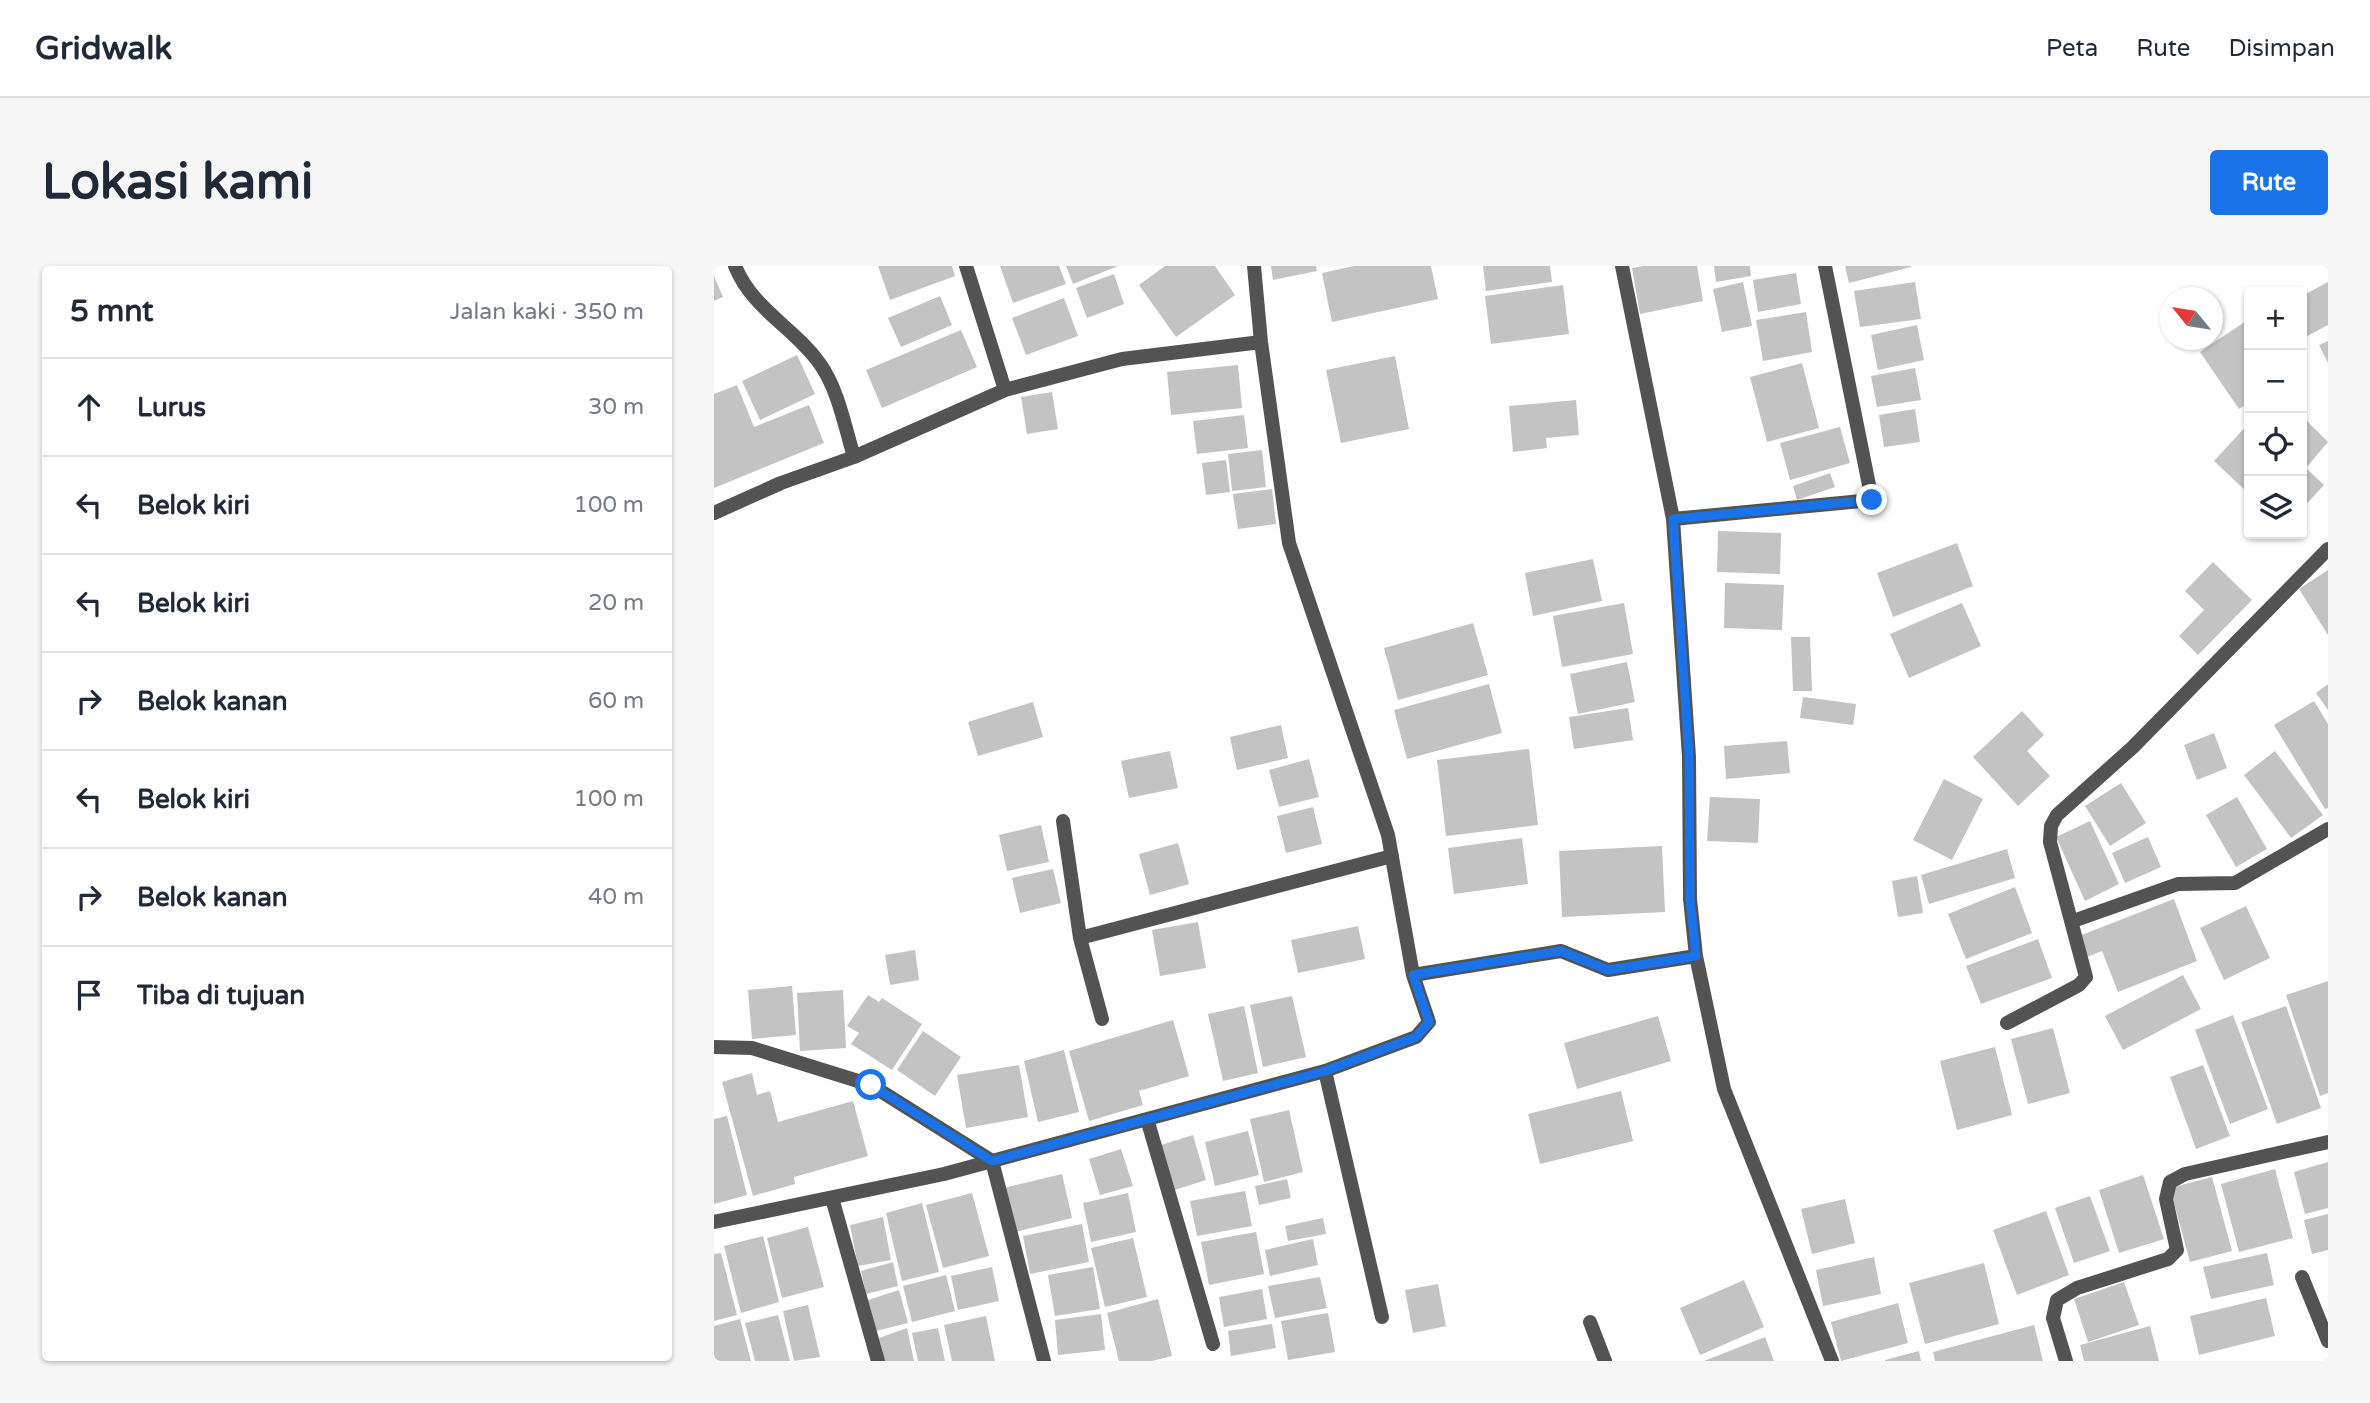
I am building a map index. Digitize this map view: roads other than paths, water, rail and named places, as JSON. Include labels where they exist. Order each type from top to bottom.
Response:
[{"type":"street","points":[[735,266],[743,286],[764,311],[805,346],[822,366],[854,457]]},
{"type":"street","points":[[966,266],[1005,390]]},
{"type":"street","points":[[714,1223],[992,1161],[1325,1071],[1416,1037],[1429,1022],[1413,975],[1388,835],[1289,543],[1261,342],[1254,266]]},
{"type":"street","points":[[1622,266],[1673,519],[1689,757],[1690,899],[1696,956],[1724,1089],[1832,1361]]},
{"type":"street","points":[[1673,519],[1872,500],[1825,266]]},
{"type":"street","points":[[714,513],[781,483],[854,457],[1005,390],[1122,359],[1261,342]]},
{"type":"street","points":[[2007,1023],[2083,982],[2087,971],[2050,842],[2051,826],[2057,815],[2133,747],[2328,549]]},
{"type":"street","points":[[1063,821],[1080,938],[1102,1018]]},
{"type":"street","points":[[2073,921],[2178,884],[2235,883],[2328,829]]},
{"type":"street","points":[[1080,938],[1392,856]]},
{"type":"street","points":[[1413,975],[1561,951],[1608,970],[1696,956]]},
{"type":"street","points":[[714,1047],[752,1048],[871,1085],[992,1161],[1044,1361]]},
{"type":"street","points":[[1325,1071],[1382,1317]]},
{"type":"street","points":[[1147,1119],[1213,1344]]},
{"type":"street","points":[[2066,1361],[2053,1318],[2057,1300],[2077,1288],[2168,1259],[2177,1250],[2166,1199],[2170,1182],[2185,1174],[2328,1142]]},
{"type":"street","points":[[832,1198],[878,1361]]},
{"type":"street","points":[[2302,1277],[2328,1341]]},
{"type":"street","points":[[1590,1322],[1605,1361]]}]
